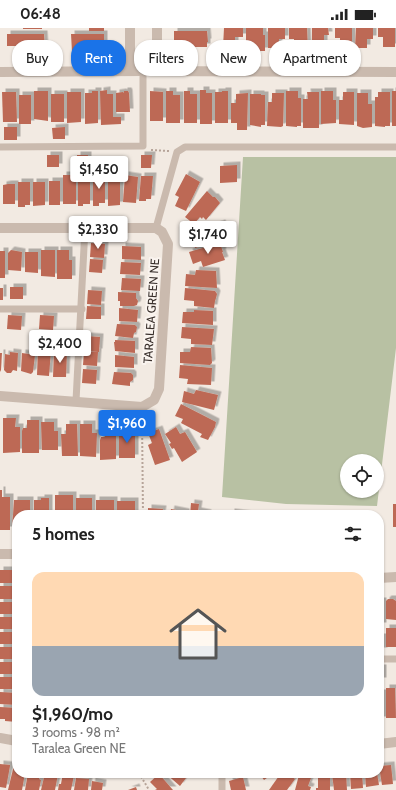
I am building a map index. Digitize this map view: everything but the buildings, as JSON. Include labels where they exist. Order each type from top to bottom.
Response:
[{"type":"street","points":[[130,28],[130,71]]},
{"type":"street","points":[[157,28],[157,40]]},
{"type":"street","points":[[0,72],[134,71]]},
{"type":"street","points":[[198,71],[396,72]]},
{"type":"street","points":[[0,228],[156,228]]},
{"type":"street","name":"TARALEA GREEN NE","points":[[142,407],[154,400],[159,389],[168,244],[162,232],[156,228]]},
{"type":"street","points":[[0,396],[142,407]]},
{"type":"street","points":[[0,554],[12,554]]},
{"type":"street","points":[[384,578],[396,577]]},
{"type":"street","points":[[0,738],[12,740]]},
{"type":"street","points":[[384,743],[396,742]]},
{"type":"lane","points":[[0,147],[143,146],[143,76]]},
{"type":"lane","points":[[156,228],[177,152],[185,147],[396,147]]},
{"type":"lane","points":[[76,401],[82,309],[85,228]]},
{"type":"lane","points":[[0,309],[82,309]]},
{"type":"lane","points":[[384,660],[396,659]]},
{"type":"lane","points":[[222,778],[222,790]]},
{"type":"path","points":[[143,146],[151,150],[177,152]]},
{"type":"path","points":[[142,407],[143,510]]},
{"type":"path","points":[[142,778],[148,790]]},
{"type":"green space","points":[[243,157],[396,157],[396,348],[383,454],[340,454],[340,498],[378,498],[377,506],[286,504],[222,497]]}]
